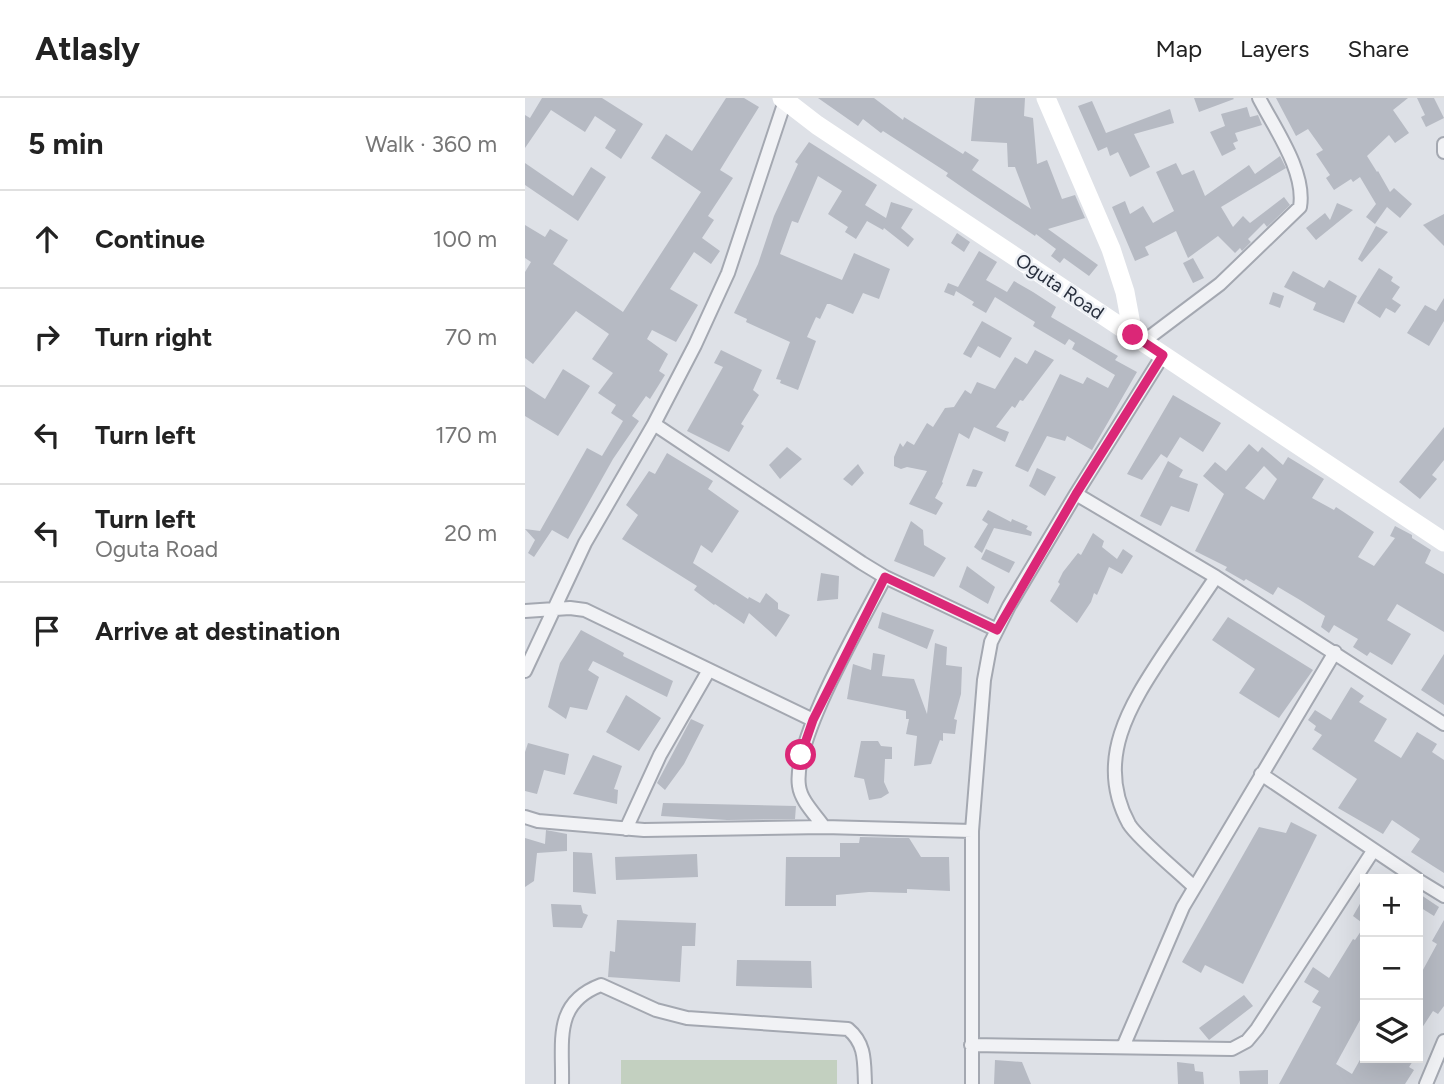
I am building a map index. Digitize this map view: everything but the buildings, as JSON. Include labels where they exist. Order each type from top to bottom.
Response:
[{"type":"main road","points":[[1046,98],[1111,249],[1138,338]]},
{"type":"main road","name":"Oguta Road","points":[[784,99],[827,131],[1444,541]]},
{"type":"street","points":[[1138,338],[1180,317],[1220,284],[1300,207],[1302,196],[1298,175],[1259,98]]},
{"type":"street","points":[[525,671],[585,543],[654,424],[695,345],[728,272],[784,99]]},
{"type":"street","points":[[1444,144],[1444,152]]},
{"type":"street","points":[[972,1084],[972,831],[984,680],[991,642],[1076,494],[1163,355]]},
{"type":"street","points":[[654,424],[885,577],[997,630]]},
{"type":"street","points":[[1076,494],[1216,577],[1444,724]]},
{"type":"street","points":[[824,827],[804,800],[799,785],[801,755],[813,720],[885,577]]},
{"type":"street","points":[[1194,887],[1130,826],[1116,792],[1116,753],[1123,723],[1135,697],[1216,577]]},
{"type":"street","points":[[525,611],[585,610],[813,720]]},
{"type":"street","points":[[1123,1047],[1182,907],[1335,652]]},
{"type":"street","points":[[626,829],[660,755],[709,670]]},
{"type":"street","points":[[1261,774],[1408,874]]},
{"type":"street","points":[[525,817],[538,821],[626,829],[824,827],[972,831]]},
{"type":"street","points":[[971,1045],[1232,1049],[1247,1041],[1257,1029],[1373,851]]},
{"type":"street","points":[[1423,884],[1444,896]]},
{"type":"street","points":[[562,1084],[565,1016],[584,992],[601,985],[656,1010],[687,1018],[848,1029],[857,1037],[863,1048],[865,1084]]},
{"type":"street","points":[[1426,1084],[1444,1041]]},
{"type":"green space","points":[[621,1060],[837,1060],[837,1084],[621,1084]]},
{"type":"route","points":[[801,755],[813,720],[885,577],[997,630],[1076,494],[1163,355],[1133,335]]}]
